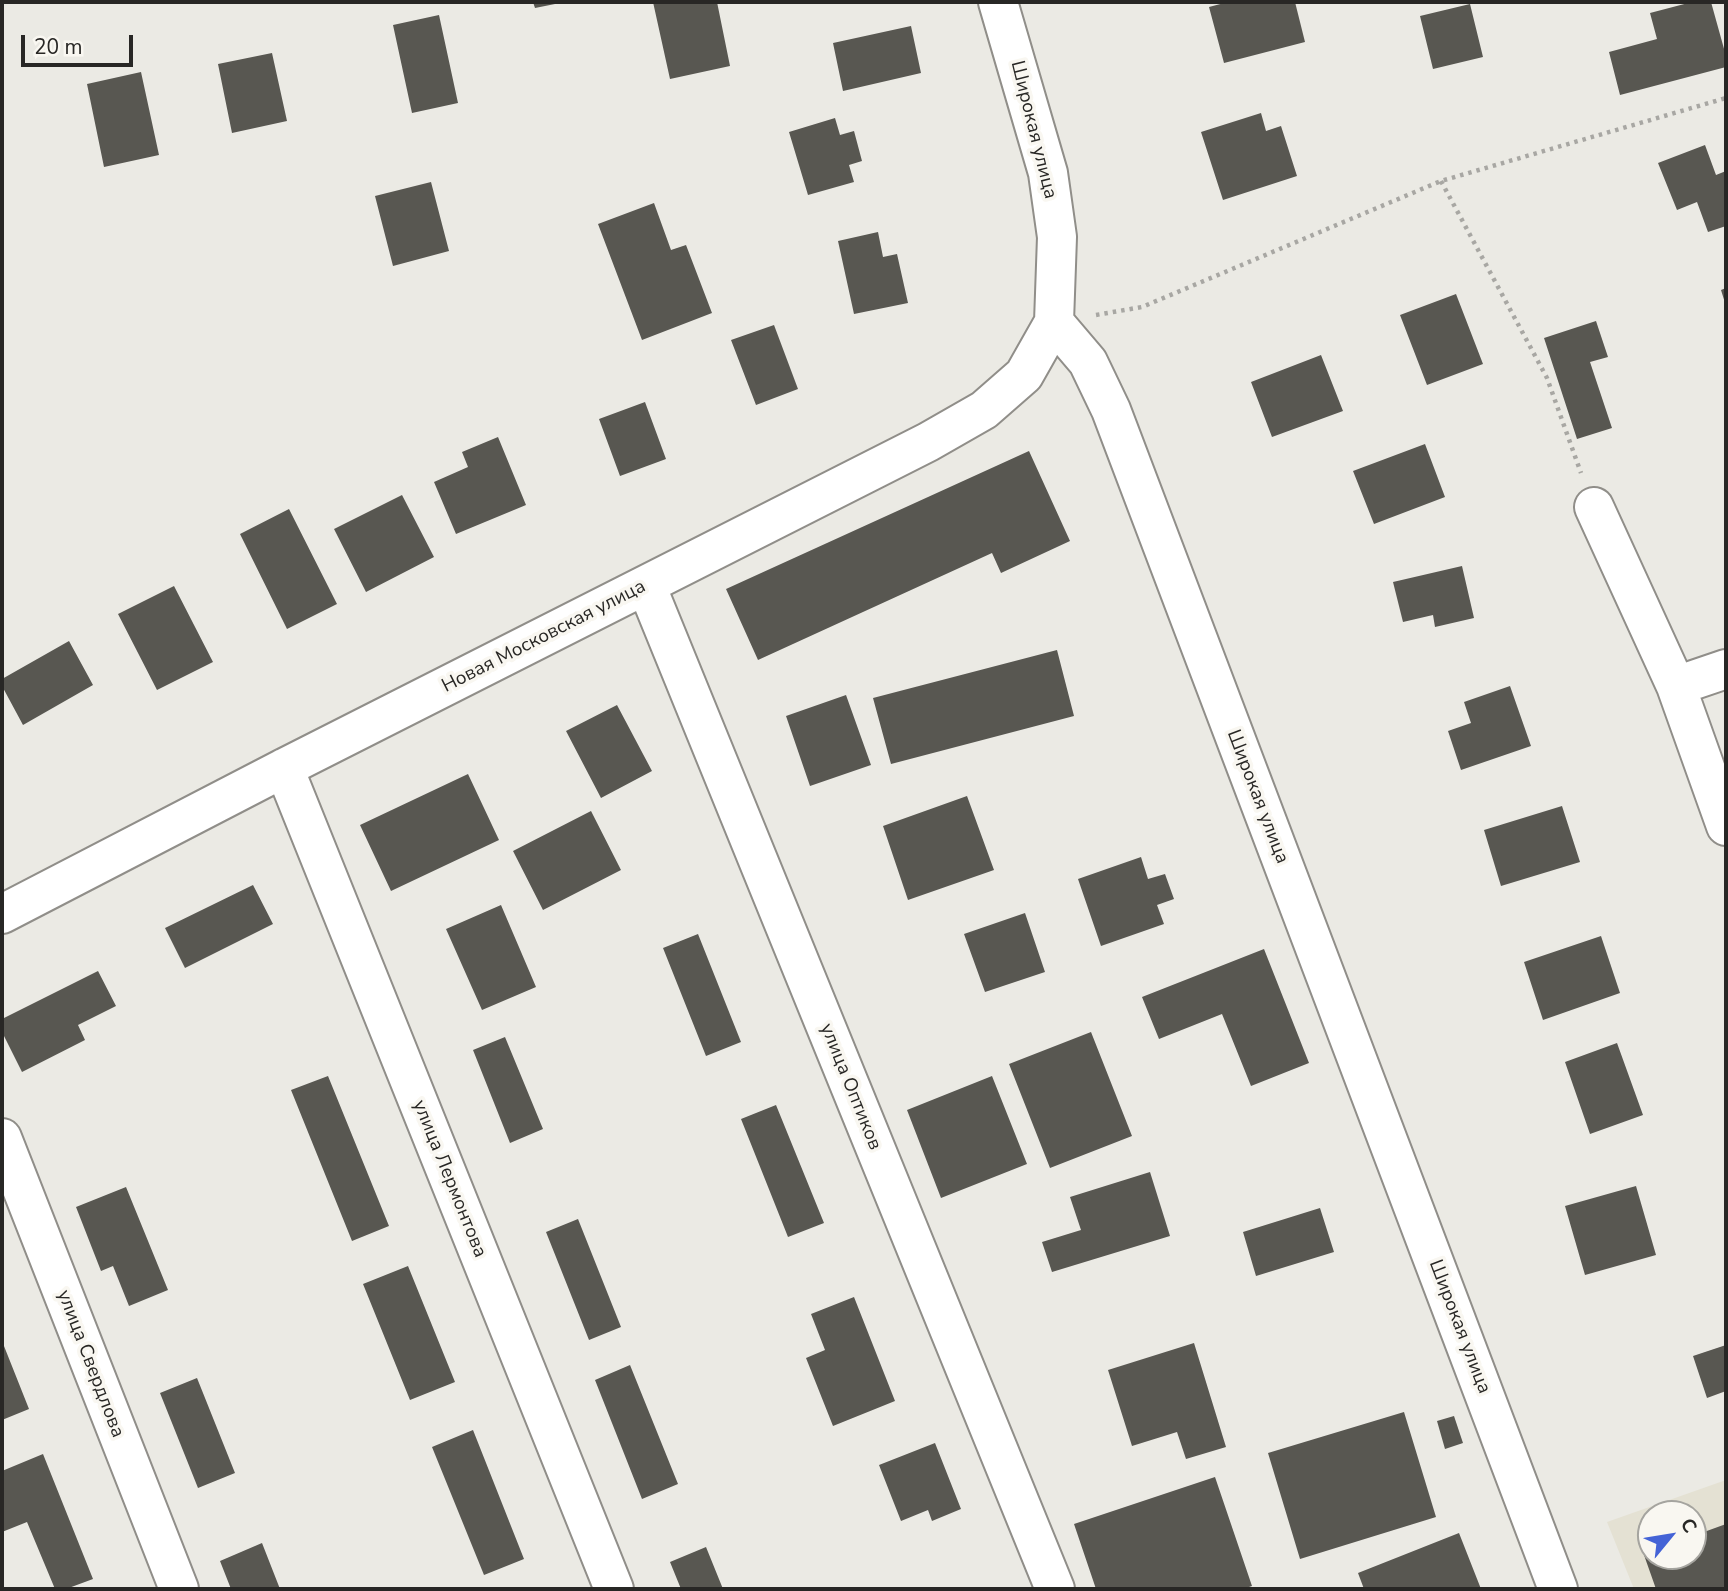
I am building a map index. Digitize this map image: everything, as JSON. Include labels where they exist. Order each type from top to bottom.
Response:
[{"type":"street","name":"Широкая улица","points":[[998,2],[1048,173],[1057,237],[1054,322],[1088,362],[1111,410],[1558,1589]]},
{"type":"street","name":"Новая Московская улица","points":[[2,914],[928,442],[984,410],[1024,375],[1054,322]]},
{"type":"street","points":[[1594,507],[1676,686],[1726,826]]},
{"type":"street","name":"улица Оптиков","points":[[646,585],[1055,1589]]},
{"type":"street","points":[[1676,686],[1726,669]]},
{"type":"street","name":"улица Лермонтова","points":[[284,768],[614,1589]]},
{"type":"street","name":"улица Свердлова","points":[[2,1138],[179,1589]]},
{"type":"path","points":[[1054,322],[1142,307],[1441,181],[1726,98]]},
{"type":"path","points":[[1441,181],[1547,378],[1594,507]]},
{"type":"shaded area","points":[[1726,1480],[1726,1589],[1634,1589],[1607,1522],[1637,1511],[1637,1570],[1707,1570],[1707,1500],[1669,1500]]},
{"type":"building","points":[[533,2],[560,2],[560,3],[535,8]]},
{"type":"building","points":[[653,2],[717,2],[730,66],[670,79]]},
{"type":"building","points":[[1228,2],[1295,2],[1305,42],[1224,63],[1209,7]]},
{"type":"building","points":[[1692,2],[1711,2],[1726,56],[1726,67],[1620,95],[1609,52],[1657,39],[1650,13]]},
{"type":"building","points":[[1470,4],[1483,57],[1433,69],[1420,16]]},
{"type":"building","points":[[439,15],[458,103],[412,113],[393,25]]},
{"type":"building","points":[[911,26],[921,73],[843,91],[833,43]]},
{"type":"building","points":[[272,53],[287,121],[232,133],[218,64]]},
{"type":"building","points":[[141,72],[159,155],[104,167],[87,84]]},
{"type":"building","points":[[1261,113],[1266,131],[1281,126],[1297,176],[1223,200],[1201,132]]},
{"type":"building","points":[[835,118],[840,135],[854,131],[862,161],[849,165],[854,182],[808,195],[789,132]]},
{"type":"building","points":[[1705,145],[1716,175],[1726,171],[1726,226],[1708,232],[1697,202],[1677,210],[1658,163]]},
{"type":"building","points":[[431,182],[449,251],[393,266],[375,196]]},
{"type":"building","points":[[654,203],[671,250],[686,245],[712,313],[642,340],[598,224]]},
{"type":"building","points":[[878,232],[883,257],[897,254],[908,303],[854,314],[838,241]]},
{"type":"building","points":[[1726,288],[1726,306],[1721,290]]},
{"type":"building","points":[[1456,294],[1483,364],[1427,385],[1400,315]]},
{"type":"building","points":[[1596,321],[1608,357],[1590,362],[1612,428],[1577,439],[1544,338]]},
{"type":"building","points":[[774,325],[798,389],[756,405],[731,340]]},
{"type":"building","points":[[1321,355],[1343,411],[1272,437],[1251,382]]},
{"type":"building","points":[[645,402],[666,459],[620,476],[599,419]]},
{"type":"building","points":[[498,437],[526,505],[456,534],[434,482],[468,467],[462,452]]},
{"type":"building","points":[[1425,444],[1445,497],[1374,524],[1353,471]]},
{"type":"building","points":[[1029,451],[1070,541],[1001,573],[992,553],[758,660],[726,589]]},
{"type":"building","points":[[402,495],[434,557],[366,592],[334,529]]},
{"type":"building","points":[[289,509],[337,604],[287,629],[240,534]]},
{"type":"building","points":[[1462,566],[1474,618],[1435,627],[1433,615],[1403,622],[1393,582]]},
{"type":"building","points":[[174,586],[213,662],[157,690],[118,614]]},
{"type":"building","points":[[69,641],[93,685],[23,725],[2,686],[2,679]]},
{"type":"building","points":[[1057,650],[1074,716],[891,764],[873,698]]},
{"type":"building","points":[[1510,686],[1531,746],[1461,770],[1448,731],[1471,723],[1464,702]]},
{"type":"building","points":[[846,695],[871,765],[810,786],[786,716]]},
{"type":"building","points":[[617,705],[652,771],[601,798],[566,731]]},
{"type":"building","points":[[468,774],[499,840],[391,891],[360,825]]},
{"type":"building","points":[[967,796],[994,870],[908,900],[883,826]]},
{"type":"building","points":[[1562,806],[1580,862],[1501,886],[1484,830]]},
{"type":"building","points":[[591,811],[621,870],[543,910],[513,851]]},
{"type":"building","points":[[1141,857],[1148,879],[1165,874],[1174,899],[1157,905],[1164,924],[1101,946],[1078,879]]},
{"type":"building","points":[[253,885],[273,924],[185,968],[165,928]]},
{"type":"building","points":[[501,905],[536,987],[482,1010],[446,929]]},
{"type":"building","points":[[1025,913],[1045,972],[985,992],[964,934]]},
{"type":"building","points":[[698,934],[741,1042],[706,1056],[663,948]]},
{"type":"building","points":[[1601,936],[1620,993],[1543,1020],[1524,962]]},
{"type":"building","points":[[1264,949],[1309,1063],[1251,1086],[1222,1014],[1159,1039],[1142,997]]},
{"type":"building","points":[[98,971],[116,1006],[78,1025],[85,1040],[22,1072],[2,1032],[2,1019]]},
{"type":"building","points":[[1091,1032],[1132,1136],[1050,1168],[1009,1064]]},
{"type":"building","points":[[505,1037],[543,1129],[510,1143],[473,1050]]},
{"type":"building","points":[[1617,1043],[1643,1115],[1590,1134],[1565,1062]]},
{"type":"building","points":[[328,1076],[389,1226],[352,1241],[291,1090]]},
{"type":"building","points":[[992,1076],[1027,1164],[941,1198],[907,1110]]},
{"type":"building","points":[[776,1105],[824,1223],[788,1237],[741,1119]]},
{"type":"building","points":[[1150,1172],[1170,1236],[1052,1272],[1042,1242],[1081,1230],[1070,1197]]},
{"type":"building","points":[[1636,1186],[1656,1255],[1585,1275],[1565,1206]]},
{"type":"building","points":[[126,1187],[168,1290],[129,1306],[113,1266],[101,1271],[76,1207]]},
{"type":"building","points":[[1320,1208],[1334,1252],[1256,1276],[1243,1232]]},
{"type":"building","points":[[578,1219],[621,1327],[589,1340],[546,1232]]},
{"type":"building","points":[[408,1266],[455,1382],[410,1400],[363,1284]]},
{"type":"building","points":[[854,1297],[895,1401],[833,1426],[806,1358],[825,1350],[811,1314]]},
{"type":"building","points":[[2,1341],[29,1409],[2,1420]]},
{"type":"building","points":[[1194,1343],[1226,1447],[1186,1459],[1177,1432],[1132,1446],[1108,1370]]},
{"type":"building","points":[[1726,1345],[1726,1391],[1707,1398],[1693,1356]]},
{"type":"building","points":[[630,1365],[678,1484],[642,1499],[595,1380]]},
{"type":"building","points":[[197,1378],[235,1473],[198,1488],[160,1393]]},
{"type":"building","points":[[1404,1412],[1436,1517],[1300,1559],[1268,1453]]},
{"type":"building","points":[[1454,1416],[1463,1443],[1445,1449],[1437,1421]]},
{"type":"building","points":[[473,1430],[524,1559],[484,1575],[432,1447]]},
{"type":"building","points":[[935,1443],[961,1509],[932,1521],[928,1510],[901,1521],[879,1465]]},
{"type":"building","points":[[43,1454],[93,1579],[66,1589],[55,1589],[27,1522],[2,1532],[2,1471]]},
{"type":"building","points":[[1215,1477],[1252,1586],[1243,1589],[1096,1589],[1074,1524]]},
{"type":"building","points":[[1726,1524],[1726,1589],[1656,1589],[1649,1570],[1707,1570],[1707,1531]]},
{"type":"building","points":[[1459,1533],[1481,1589],[1364,1589],[1358,1573]]},
{"type":"building","points":[[262,1543],[280,1589],[231,1589],[220,1561]]},
{"type":"building","points":[[706,1547],[723,1589],[681,1589],[670,1562]]}]
